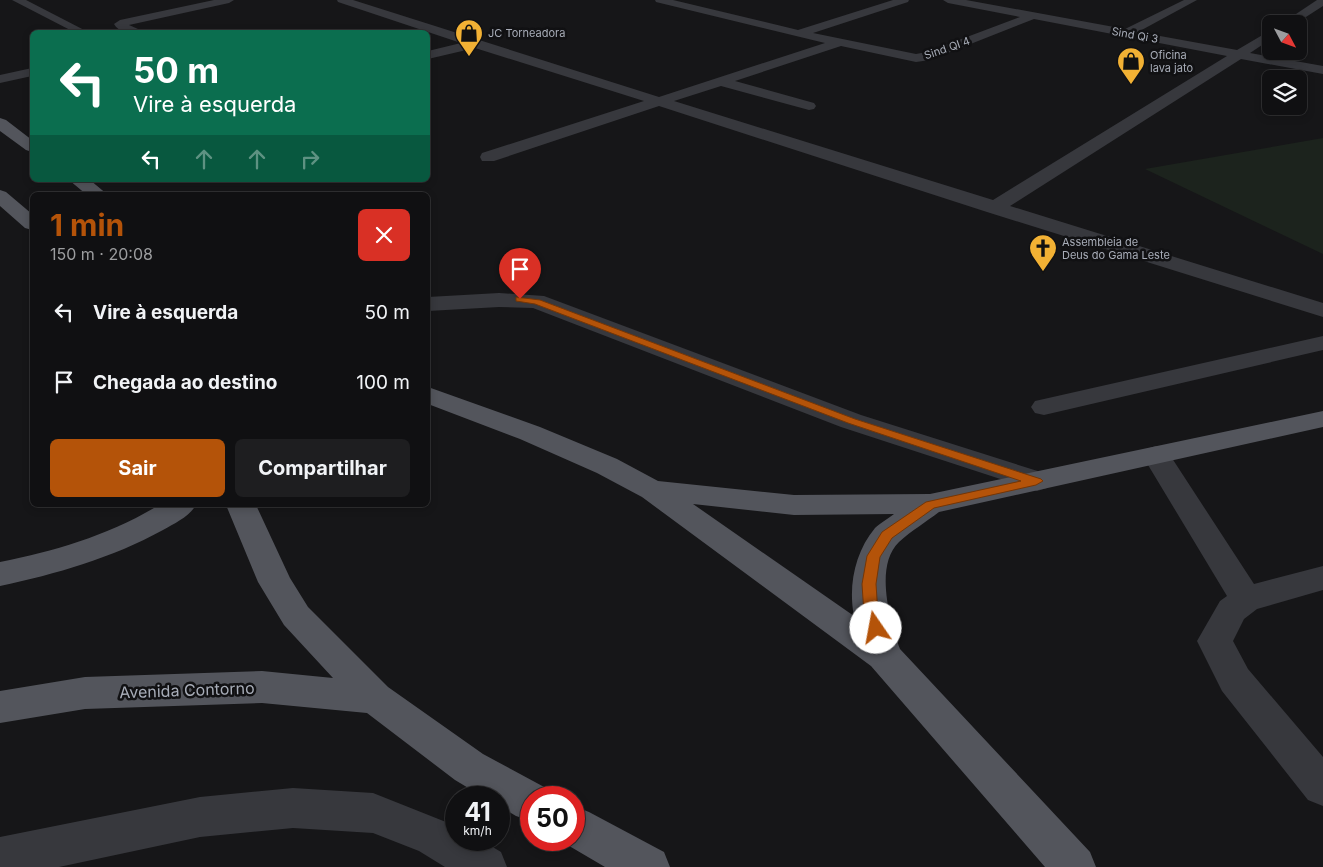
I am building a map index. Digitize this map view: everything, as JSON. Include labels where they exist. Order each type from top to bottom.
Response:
[{"type":"main road","points":[[0,123],[30,146]]},
{"type":"main road","points":[[81,182],[95,192]]},
{"type":"main road","points":[[0,196],[30,222]]},
{"type":"main road","points":[[430,395],[530,433],[607,466],[652,490],[884,656],[1074,867]]},
{"type":"main road","points":[[652,490],[794,505],[930,504],[1323,419]]},
{"type":"main road","points":[[884,656],[871,614],[869,584],[874,556],[887,535],[930,504]]},
{"type":"main road","points":[[0,574],[28,569],[97,547],[160,520],[178,507]]},
{"type":"main road","points":[[242,507],[275,582],[296,616],[375,698],[469,767],[520,796]]},
{"type":"main road","name":"Avenida Contorno","points":[[0,707],[85,693],[262,688],[375,698]]},
{"type":"main road","points":[[585,832],[648,867]]},
{"type":"street","points":[[17,0],[78,30]]},
{"type":"street","points":[[130,30],[120,24],[229,0]]},
{"type":"street","points":[[342,0],[425,30]]},
{"type":"street","name":"Sind QI 4","points":[[660,0],[799,34],[909,58],[930,56],[1032,16]]},
{"type":"street","points":[[799,34],[904,0]]},
{"type":"street","name":"Sind Qi 3","points":[[948,0],[1323,70]]},
{"type":"street","points":[[1124,34],[1192,0]]},
{"type":"street","points":[[1301,15],[1323,1]]},
{"type":"street","name":"Sind QI 4","points":[[711,12],[736,5]]},
{"type":"street","points":[[431,32],[1323,310]]},
{"type":"street","points":[[994,208],[1262,40]]},
{"type":"street","points":[[488,157],[656,101],[840,43]]},
{"type":"street","points":[[430,55],[474,44]]},
{"type":"street","points":[[0,79],[30,72]]},
{"type":"street","points":[[719,81],[808,106]]},
{"type":"street","points":[[430,304],[499,300],[536,302],[852,421],[1036,481]]},
{"type":"street","points":[[1044,407],[1323,343]]},
{"type":"street","points":[[1156,455],[1246,599]]},
{"type":"street","points":[[1323,578],[1246,599],[1232,610],[1215,641],[1235,680],[1323,786]]},
{"type":"street","points":[[0,858],[200,817],[293,808],[373,814],[434,836],[485,867]]},
{"type":"shaded area","points":[[1323,138],[1323,254],[1145,169]]},
{"type":"place","name":"JC Torneadora","points":[[469,57]]},
{"type":"place","name":"Oficina lava jato","points":[[1131,85]]},
{"type":"place","name":"Assembleia de Deus do Gama Leste","points":[[1043,272]]},
{"type":"route","points":[[520,299],[536,302],[852,421],[1036,481],[930,504],[887,535],[874,556],[869,584],[871,614],[876,628]]}]
